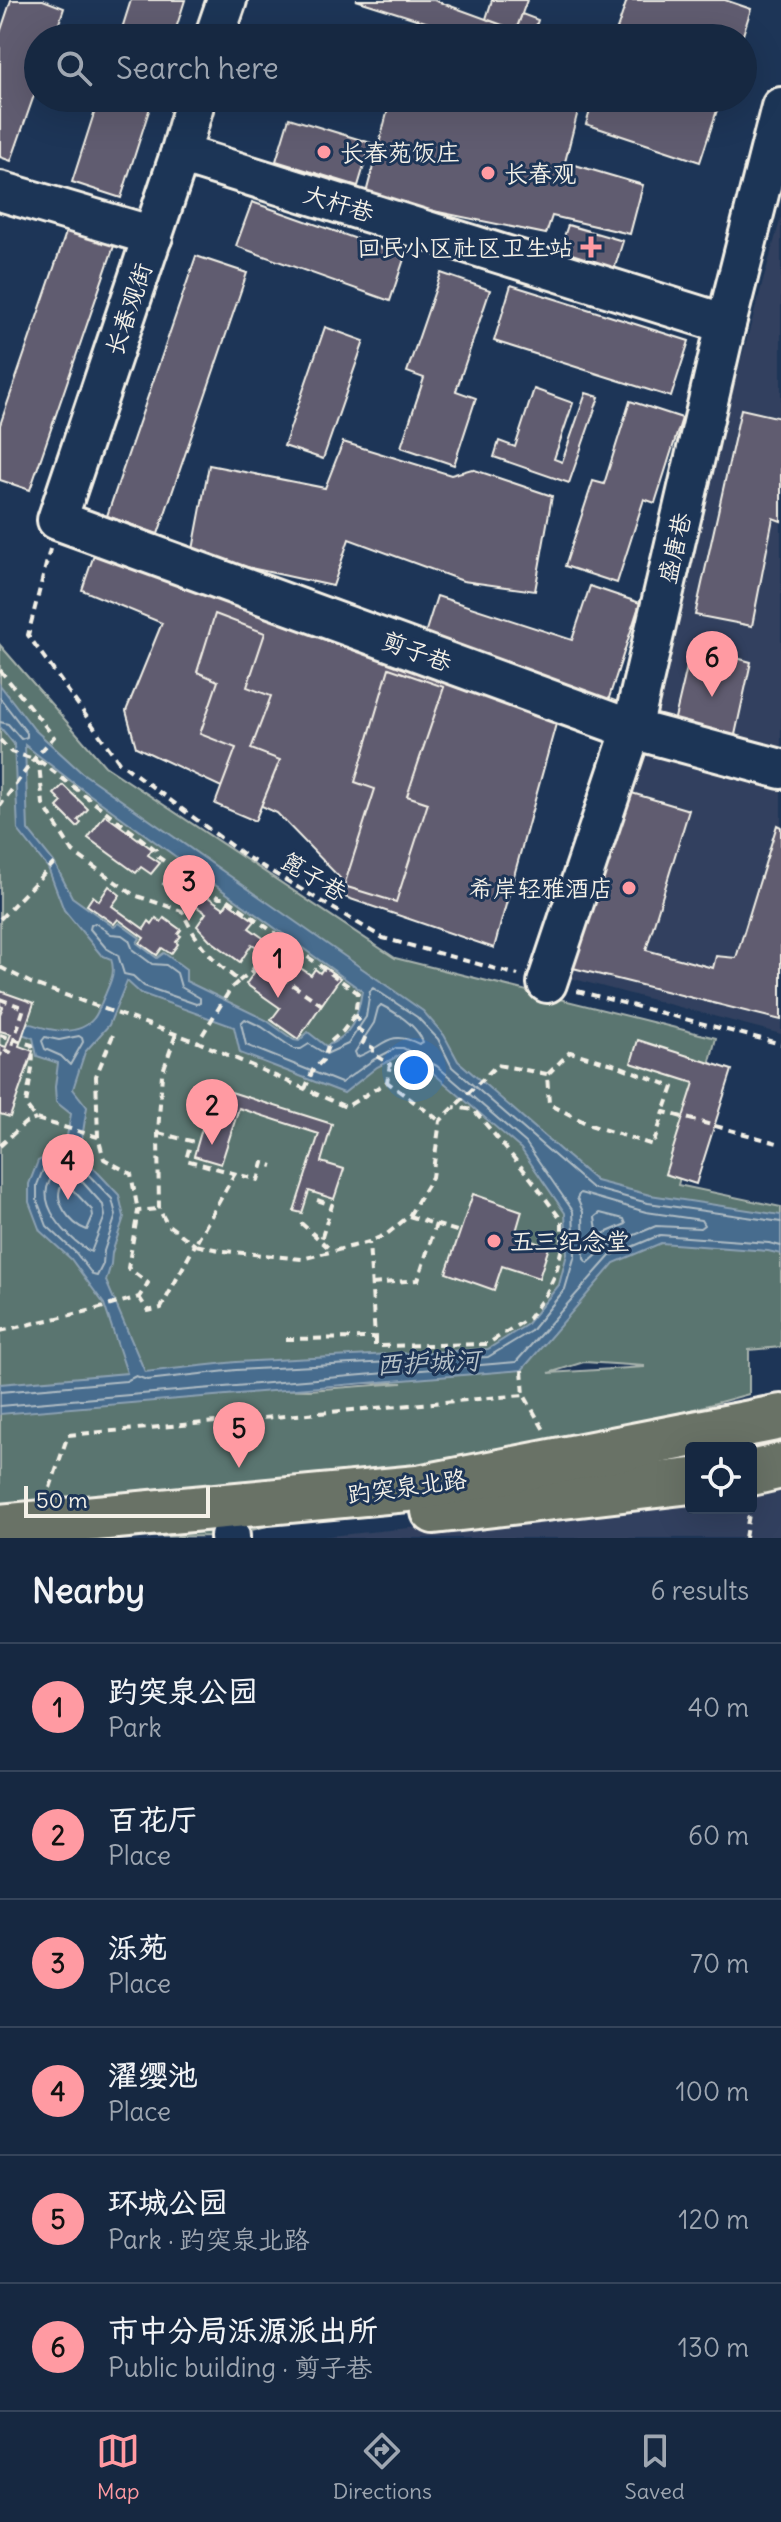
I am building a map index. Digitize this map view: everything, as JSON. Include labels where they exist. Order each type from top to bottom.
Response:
[{"type":"main road","name":"趵突泉北路","points":[[25,1522],[418,1488],[781,1417]]},
{"type":"main road","points":[[757,1472],[781,1466]]},
{"type":"main road","name":"趵突泉北路","points":[[223,1537],[685,1482]]},
{"type":"street","points":[[219,24],[227,0]]},
{"type":"street","name":"盛唐巷","points":[[547,983],[632,729],[726,324],[781,107]]},
{"type":"street","name":"长春观街","points":[[57,520],[192,112]]},
{"type":"street","name":"大杆巷","points":[[180,154],[726,324]]},
{"type":"street","points":[[0,191],[153,236]]},
{"type":"street","name":"剪子巷","points":[[57,520],[632,729],[781,769]]},
{"type":"path","name":"篦子巷","points":[[57,520],[28,635],[119,762],[245,856],[383,938],[781,1044]]},
{"type":"path","points":[[0,670],[54,737],[0,806]]},
{"type":"path","points":[[0,740],[11,752],[34,759],[39,764],[43,804],[73,852],[134,895],[182,911],[210,958],[239,981]]},
{"type":"path","points":[[39,764],[41,762],[156,850],[158,857],[219,898],[226,898],[358,993],[355,1015],[329,1043],[323,1060],[313,1070],[305,1089]]},
{"type":"path","points":[[0,919],[56,861]]},
{"type":"path","points":[[198,1042],[231,988],[252,971],[276,934]]},
{"type":"path","points":[[258,961],[325,1007]]},
{"type":"path","points":[[0,967],[31,983],[198,1042],[346,1107],[387,1082],[390,1064],[373,1054],[373,1048],[363,1043],[366,1035],[358,1029],[360,1022],[355,1015]]},
{"type":"path","points":[[0,999],[24,1008],[10,1052],[2,1049],[0,1056]]},
{"type":"path","points":[[176,1034],[162,1074],[158,1133],[159,1209],[167,1224],[195,1245],[224,1251],[302,1259],[369,1242],[387,1234],[409,1216],[432,1177],[440,1121],[497,1065],[547,1074]]},
{"type":"path","points":[[0,1035],[32,1045],[35,1062],[28,1083],[26,1106],[36,1119]]},
{"type":"path","points":[[0,1331],[131,1300],[139,1297],[148,1283],[128,1268],[138,1211],[131,1174],[104,1159],[98,1137],[96,1076],[113,1035]]},
{"type":"path","points":[[570,1052],[613,1064],[673,1087],[653,1145],[590,1125],[549,1104],[547,1074],[570,1052]]},
{"type":"path","points":[[387,1082],[440,1121]]},
{"type":"path","points":[[369,1242],[375,1346],[487,1344],[529,1318],[546,1294],[556,1273],[562,1247],[562,1221],[474,1110],[454,1107]]},
{"type":"path","points":[[664,1112],[781,1144]]},
{"type":"path","points":[[0,1146],[25,1123],[36,1119],[98,1137]]},
{"type":"path","points":[[158,1133],[191,1141],[186,1160],[258,1180],[263,1163],[273,1166]]},
{"type":"path","points":[[139,1297],[148,1311],[161,1308],[235,1173]]},
{"type":"path","points":[[317,1200],[332,1205],[321,1240]]},
{"type":"path","points":[[138,1211],[159,1209]]},
{"type":"path","points":[[409,1216],[460,1232]]},
{"type":"path","points":[[301,1223],[332,1251]]},
{"type":"path","points":[[372,1284],[418,1280],[436,1224]]},
{"type":"path","points":[[286,1339],[375,1338]]},
{"type":"path","points":[[522,1370],[524,1395],[549,1439]]},
{"type":"path","points":[[25,1522],[68,1435],[524,1395]]},
{"type":"path","points":[[745,1538],[749,1514]]},
{"type":"shaded area","points":[[781,217],[781,1034],[559,975],[642,714]]},
{"type":"shaded area","points":[[781,1490],[781,1538],[309,1538],[685,1501],[685,1514],[757,1514],[757,1493]]},
{"type":"green space","points":[[0,645],[105,766],[395,958],[716,1038],[678,1185],[781,1207],[781,1347],[749,1350],[749,1394],[230,1536],[0,1538]],"holes":[[[584,1362],[644,1366],[644,1367],[549,1373]],[[144,1382],[402,1383],[309,1390],[141,1386]]]},
{"type":"water","name":"西护城河","points":[[0,685],[34,729],[81,772],[423,1011],[444,1035],[458,1061],[596,1181],[650,1195],[781,1215],[781,1254],[661,1243],[614,1263],[522,1370],[0,1414],[0,1384],[127,1373],[104,1304],[71,1259],[40,1231],[29,1202],[29,1184],[38,1161],[65,1147],[71,1114],[56,1102],[58,1063],[37,1056],[33,1038],[0,1026],[0,1013],[36,1026],[62,1031],[85,1026],[99,1010],[113,969],[111,959],[101,955],[64,910],[48,868],[18,830],[14,744],[0,727]],"holes":[[[25,745],[362,991],[356,1017],[348,1031],[326,1046],[308,1032],[299,1041],[294,1040],[266,1020],[186,981],[186,969],[164,953],[157,958],[137,943],[140,938],[119,923],[114,927],[72,897],[54,862],[28,830]],[[127,981],[140,993],[234,1027],[240,1053],[344,1093],[377,1067],[400,1055],[432,1072],[521,1149],[565,1213],[567,1254],[559,1285],[526,1325],[488,1349],[236,1362],[145,1372],[106,1281],[124,1217],[119,1195],[87,1161],[81,1145],[87,1107],[73,1089],[85,1052],[109,1025]]]},
{"type":"building","points":[[11,0],[43,0],[64,8],[59,24],[24,24],[24,112],[28,112],[11,161],[0,157],[0,33]]},
{"type":"building","points":[[131,0],[185,0],[177,24],[123,24]]},
{"type":"building","points":[[356,0],[434,0],[500,24],[432,24]]},
{"type":"building","points":[[492,0],[527,0],[518,24],[500,24],[486,19]]},
{"type":"building","points":[[627,0],[725,0],[751,9],[746,24],[619,24]]},
{"type":"building","points":[[522,14],[538,20],[537,24],[518,24]]},
{"type":"building","points":[[94,112],[149,112],[121,198],[72,182]]},
{"type":"building","name":"长春观","points":[[387,112],[578,112],[565,162],[643,185],[630,234],[552,216],[546,234],[365,197]]},
{"type":"building","points":[[590,112],[716,112],[700,162],[586,124]]},
{"type":"building","name":"长春苑饭庄","points":[[289,118],[371,143],[358,186],[276,161]]},
{"type":"building","points":[[252,202],[405,256],[390,301],[236,246]]},
{"type":"building","points":[[69,224],[116,240],[30,490],[0,480],[0,425]]},
{"type":"building","name":"回民小区社区卫生站","points":[[568,225],[623,241],[613,273],[558,254]]},
{"type":"building","points":[[196,256],[247,273],[158,534],[107,516]]},
{"type":"building","points":[[441,273],[490,290],[456,391],[476,398],[454,465],[401,447],[424,378],[407,372]]},
{"type":"building","points":[[511,285],[689,341],[671,397],[494,341]]},
{"type":"building","points":[[325,327],[364,341],[323,459],[284,446]]},
{"type":"building","points":[[534,389],[573,403],[554,459],[562,462],[586,393],[599,397],[569,483],[494,457],[499,441],[515,447]]},
{"type":"building","points":[[630,401],[682,418],[655,503],[644,499],[617,583],[565,566],[593,481],[604,484]]},
{"type":"building","points":[[741,409],[781,418],[781,521],[773,518],[752,626],[695,615]]},
{"type":"building","points":[[343,442],[451,475],[472,469],[552,496],[535,591],[463,581],[349,539],[333,586],[192,555],[209,465],[325,488]]},
{"type":"building","points":[[97,546],[559,713],[494,948],[330,892],[340,878],[277,813],[136,747],[126,711],[162,623],[82,590]]},
{"type":"building","points":[[590,586],[640,603],[607,704],[422,643],[437,596],[572,640]]},
{"type":"building","points":[[215,614],[265,633],[247,687],[271,696],[251,749],[280,760],[255,821],[215,804],[236,748],[200,734],[218,681],[197,672]]},
{"type":"building","points":[[692,646],[751,662],[733,744],[672,731]]},
{"type":"building","points":[[389,668],[444,687],[407,796],[428,803],[396,902],[344,886],[375,789],[355,782]]},
{"type":"building","points":[[63,785],[88,809],[78,820],[81,823],[77,827],[57,807],[62,802],[54,794]]},
{"type":"building","name":"希岸轻雅酒店","points":[[625,791],[689,810],[646,950],[713,968],[716,956],[736,958],[777,825],[781,827],[781,1020],[569,967]]},
{"type":"building","points":[[105,815],[152,849],[148,855],[160,863],[151,874],[141,867],[136,873],[88,838]]},
{"type":"building","points":[[171,872],[185,882],[177,893],[163,884]]},
{"type":"building","points":[[109,886],[120,895],[112,906],[144,929],[149,921],[152,924],[156,918],[161,922],[164,918],[181,930],[178,944],[171,954],[162,948],[157,955],[140,943],[144,938],[118,919],[114,924],[87,905],[93,896],[99,901]]},
{"type":"building","points":[[199,891],[224,908],[228,902],[255,921],[249,928],[266,940],[260,949],[252,944],[240,962],[210,940],[197,926],[206,913],[191,903]]},
{"type":"building","points":[[281,944],[293,952],[287,959],[311,975],[315,969],[320,973],[324,967],[340,978],[298,1039],[271,1020],[280,1008],[246,984],[271,949],[275,952]]},
{"type":"building","points":[[0,991],[34,1003],[19,1046],[33,1051],[10,1117],[0,1114],[0,1045],[6,1047],[11,1034],[0,1031],[3,1007],[0,1006]]},
{"type":"building","points":[[638,1040],[732,1070],[696,1184],[665,1174],[694,1083],[631,1063]]},
{"type":"building","points":[[231,1092],[332,1124],[321,1162],[344,1169],[334,1199],[309,1191],[302,1213],[294,1211],[319,1134],[239,1108],[221,1164],[194,1156],[206,1115],[223,1120]]},
{"type":"building","name":"五三纪念堂","points":[[473,1194],[522,1211],[515,1235],[549,1247],[539,1278],[502,1266],[494,1290],[446,1273]]},
{"type":"place","name":"长春苑饭庄","points":[[324,152]]},
{"type":"place","name":"长春观","points":[[488,173]]},
{"type":"place","name":"回民小区社区卫生站","points":[[591,247]]},
{"type":"place","name":"市中分局泺源派出所","points":[[712,697]]},
{"type":"place","name":"希岸轻雅酒店","points":[[629,888]]},
{"type":"place","name":"泺苑","points":[[189,921]]},
{"type":"place","name":"趵突泉公园","points":[[278,998]]},
{"type":"place","name":"百花厅","points":[[212,1145]]},
{"type":"place","name":"濯缨池","points":[[68,1200]]},
{"type":"place","name":"五三纪念堂","points":[[494,1241]]},
{"type":"place","name":"环城公园","points":[[239,1468]]}]
